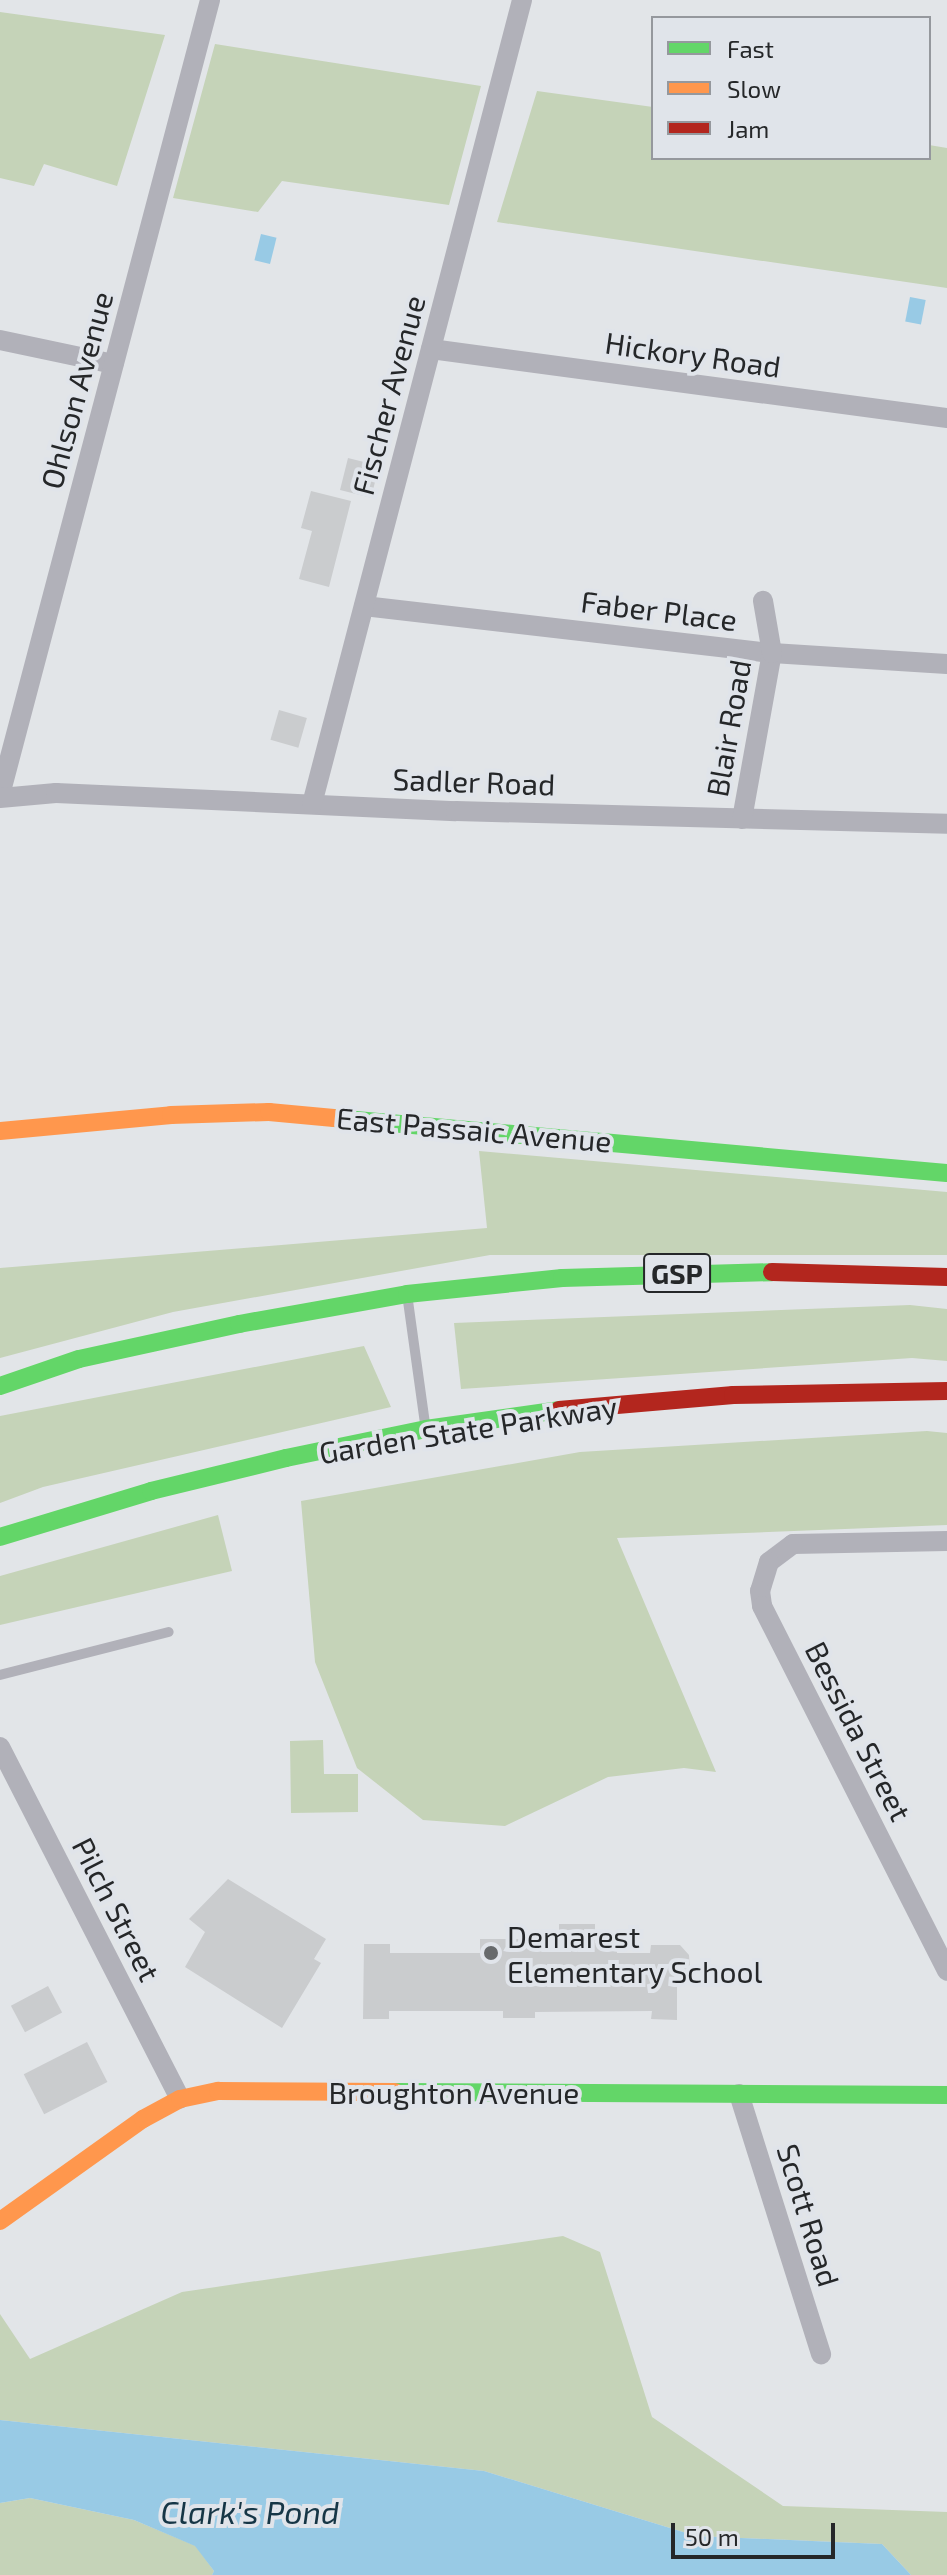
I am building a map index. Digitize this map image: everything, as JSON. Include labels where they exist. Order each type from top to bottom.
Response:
[{"type":"main road","name":"East Passaic Avenue","points":[[0,1131],[171,1115],[269,1112],[947,1173]]},
{"type":"main road","name":"GSP","points":[[0,1386],[79,1359],[239,1324],[407,1294],[562,1278],[725,1271],[947,1277]]},
{"type":"main road","name":"Garden State Parkway","points":[[0,1537],[151,1491],[286,1458],[426,1429],[576,1408],[733,1395],[947,1391]]},
{"type":"main road","name":"Broughton Avenue","points":[[0,2221],[143,2119],[180,2099],[218,2091],[947,2095]]},
{"type":"street","name":"Ohlson Avenue","points":[[0,796],[210,0]]},
{"type":"street","name":"Fischer Avenue","points":[[312,804],[522,0]]},
{"type":"street","points":[[0,340],[114,364]]},
{"type":"street","name":"Hickory Road","points":[[431,349],[947,418]]},
{"type":"street","name":"Blair Road","points":[[742,819],[772,653],[763,601]]},
{"type":"street","name":"Faber Place","points":[[364,606],[772,653],[947,664]]},
{"type":"street","name":"Sadler Road","points":[[0,796],[56,793],[947,824]]},
{"type":"street","name":"Bessida Street","points":[[947,1541],[793,1544],[769,1562],[762,1576],[762,1606],[947,1971]]},
{"type":"street","name":"Pilch Street","points":[[0,1747],[180,2099]]},
{"type":"street","name":"Scott Road","points":[[739,2094],[821,2354]]},
{"type":"lane","points":[[407,1294],[426,1429]]},
{"type":"lane","points":[[0,1675],[169,1632]]},
{"type":"green space","points":[[0,12],[165,35],[117,186],[44,164],[34,186],[0,178]]},
{"type":"green space","points":[[215,44],[481,86],[449,205],[282,181],[258,212],[173,198]]},
{"type":"green space","points":[[537,91],[651,107],[651,160],[931,160],[931,145],[947,148],[947,288],[497,222]]},
{"type":"green space","points":[[479,1151],[947,1192],[947,1255],[490,1255],[173,1312],[0,1358],[0,1268],[487,1228]]},
{"type":"green space","points":[[910,1305],[947,1309],[947,1361],[912,1358],[461,1389],[454,1323]]},
{"type":"green space","points":[[364,1346],[391,1407],[43,1487],[0,1503],[0,1416]]},
{"type":"green space","points":[[927,1431],[947,1433],[947,1525],[617,1538],[716,1772],[684,1768],[608,1777],[505,1826],[423,1820],[357,1768],[315,1662],[301,1501],[580,1452]]},
{"type":"green space","points":[[218,1515],[232,1571],[0,1625],[0,1576]]},
{"type":"green space","points":[[323,1740],[324,1774],[358,1774],[358,1812],[291,1813],[290,1741]]},
{"type":"green space","points":[[563,2236],[600,2252],[652,2417],[783,2506],[947,2512],[947,2575],[911,2575],[882,2544],[696,2536],[484,2471],[0,2420],[0,2314],[30,2359],[182,2292]]},
{"type":"green space","points":[[30,2498],[134,2520],[196,2546],[214,2571],[212,2575],[0,2575],[0,2503]]},
{"type":"water","points":[[261,234],[277,238],[270,264],[254,260]]},
{"type":"water","points":[[910,297],[926,300],[921,325],[905,322]]},
{"type":"water","name":"Clark's Pond","points":[[0,2420],[484,2471],[696,2536],[882,2544],[911,2575],[212,2575],[214,2571],[195,2546],[134,2520],[30,2498],[0,2503]]},
{"type":"building","points":[[348,458],[379,466],[371,498],[340,490]]},
{"type":"building","points":[[311,491],[351,501],[329,587],[299,579],[312,531],[301,528]]},
{"type":"building","points":[[279,710],[307,718],[298,748],[270,740]]},
{"type":"building","points":[[228,1879],[326,1939],[314,1959],[321,1963],[282,2028],[185,1967],[205,1932],[189,1919]]},
{"type":"building","name":"Demarest Elementary School","points":[[559,1924],[595,1924],[595,1943],[617,1943],[617,1953],[650,1953],[651,1945],[680,1945],[689,1955],[690,1971],[677,1981],[677,2020],[651,2019],[652,2011],[535,2012],[535,2018],[503,2018],[503,2011],[389,2011],[389,2019],[363,2019],[364,1944],[390,1944],[390,1953],[480,1953],[480,1939],[559,1939]]},
{"type":"building","points":[[48,1986],[62,2012],[25,2032],[11,2006]]},
{"type":"building","points":[[87,2042],[107,2082],[44,2114],[24,2074]]},
{"type":"traffic: fast","points":[[334,1118],[947,1173]]},
{"type":"traffic: fast","points":[[0,1386],[79,1359],[239,1324],[407,1294],[562,1278],[772,1272]]},
{"type":"traffic: fast","points":[[0,1537],[151,1491],[286,1458],[426,1429],[559,1410]]},
{"type":"traffic: fast","points":[[395,2092],[947,2095]]},
{"type":"traffic: slow","points":[[0,1131],[171,1115],[269,1112],[334,1118]]},
{"type":"traffic: slow","points":[[0,2221],[143,2119],[180,2099],[218,2091],[395,2092]]},
{"type":"traffic: jam","points":[[772,1272],[947,1277]]},
{"type":"traffic: jam","points":[[559,1410],[733,1395],[947,1391]]},
{"type":"place","name":"Demarest Elementary School","points":[[491,1953]]}]
